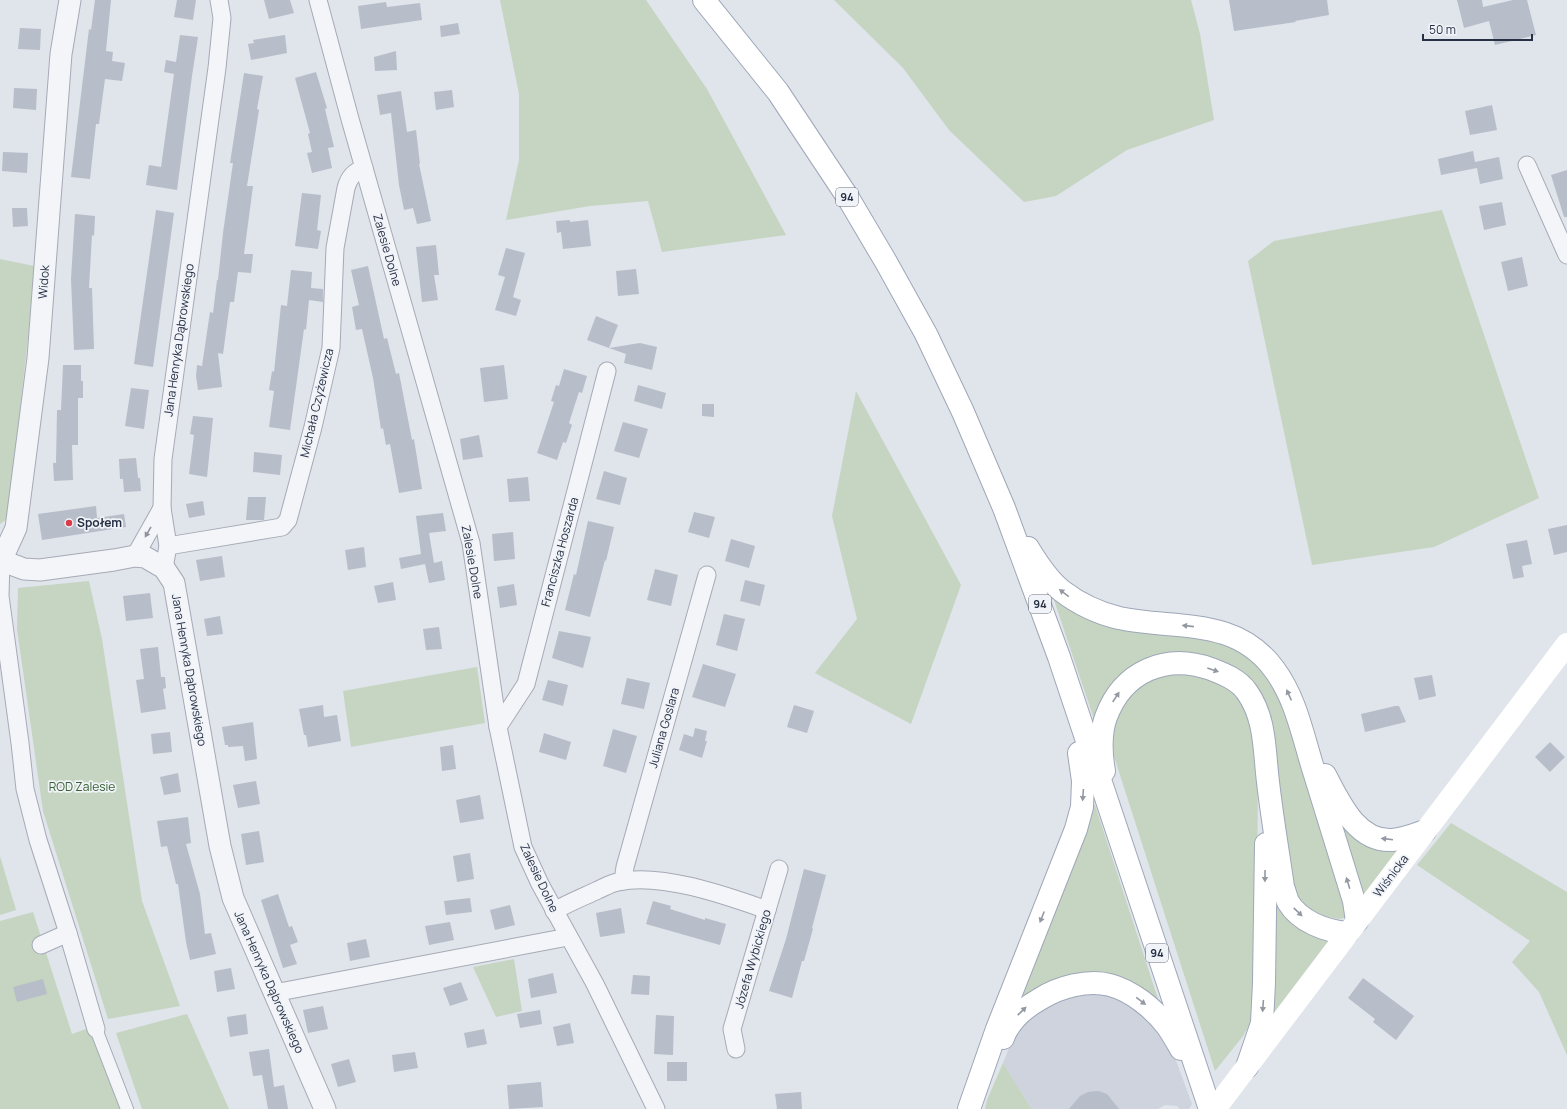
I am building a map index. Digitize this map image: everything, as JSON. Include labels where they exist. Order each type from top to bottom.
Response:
[{"type":"main road","name":"94","points":[[704,0],[778,92],[847,196],[926,334],[963,412],[1004,508],[1059,657],[1210,1109]]},
{"type":"main road","points":[[1004,508],[1048,578],[1060,590],[1074,600],[1103,614],[1120,618],[1207,628],[1225,632],[1242,641],[1259,653],[1274,669],[1284,685],[1302,732],[1354,901],[1352,927],[1329,930],[1311,923],[1298,913],[1289,902],[1283,887],[1268,781],[1266,745],[1261,723],[1255,706],[1246,691],[1234,680],[1220,672],[1205,667],[1188,664],[1174,663],[1159,665],[1148,670],[1123,688],[1114,700],[1106,718],[1102,733],[1103,764],[1115,828]]},
{"type":"main road","name":"Wiśnicka","points":[[1215,1109],[1567,644]]},
{"type":"main road","points":[[969,1109],[997,1030],[1068,852],[1080,814],[1084,781],[1073,700]]},
{"type":"main road","points":[[1302,732],[1340,803],[1352,821],[1364,831],[1376,837],[1391,840],[1407,838],[1425,831]]},
{"type":"main road","points":[[1247,1067],[1262,1023],[1268,781]]},
{"type":"main road","points":[[977,1109],[1004,1034],[1013,1020],[1028,1006],[1048,994],[1067,986],[1086,983],[1110,985],[1133,995],[1151,1009],[1167,1026],[1200,1079]]},
{"type":"street","name":"Widok","points":[[0,561],[16,528],[38,358],[62,54],[70,0]]},
{"type":"street","name":"Jana Henryka Dąbrowskiego","points":[[219,0],[222,18],[220,40],[163,459],[162,508],[168,546],[164,568],[174,583],[220,846],[233,898],[325,1109]]},
{"type":"street","name":"Zalesie Dolne","points":[[318,0],[364,168],[471,543],[498,727],[523,847],[554,911],[595,984],[656,1109]]},
{"type":"street","points":[[1527,164],[1567,255]]},
{"type":"street","name":"Michała Czyżewicza","points":[[168,546],[282,527],[288,520],[313,427],[331,348],[335,248],[346,188],[349,179],[356,170],[364,168]]},
{"type":"street","name":"Franciszka Hoszarda","points":[[498,727],[526,684],[608,371]]},
{"type":"street","points":[[135,556],[162,508]]},
{"type":"street","points":[[127,1109],[96,1029],[68,933],[38,840],[25,789],[0,596],[0,561],[24,569],[40,570],[135,556],[145,557],[164,568]]},
{"type":"street","name":"Juliana Goslara","points":[[623,881],[625,867],[707,575]]},
{"type":"street","name":"Józefa Wybickiego","points":[[736,1049],[732,1029],[779,869]]},
{"type":"street","points":[[554,911],[618,882],[640,879],[685,885],[767,910]]},
{"type":"street","points":[[41,944],[68,933]]},
{"type":"street","points":[[274,993],[568,936]]},
{"type":"shaded area","points":[[1095,990],[1116,994],[1135,1006],[1170,1044],[1192,1104],[1189,1109],[1180,1109],[1177,1106],[1165,1105],[1158,1109],[1033,1109],[1029,1105],[1003,1063],[1017,1028],[1032,1014],[1073,994]]},
{"type":"green space","points":[[500,0],[646,0],[707,89],[786,235],[662,252],[648,201],[590,206],[506,220],[519,160],[519,94]]},
{"type":"green space","points":[[834,0],[1191,0],[1200,34],[1214,120],[1127,150],[1056,196],[1024,202],[949,130],[903,68]]},
{"type":"green space","points":[[1442,210],[1539,498],[1434,547],[1312,565],[1248,261],[1274,241]]},
{"type":"green space","points":[[0,259],[34,266],[28,338],[9,506],[7,519],[0,524]]},
{"type":"green space","points":[[856,391],[961,585],[911,724],[815,673],[857,619],[832,516]]},
{"type":"green space","name":"ROD Zalesie","points":[[89,581],[102,639],[142,901],[180,1006],[108,1019],[43,811],[17,629],[18,588]]},
{"type":"green space","points":[[1051,591],[1215,637],[1253,657],[1282,698],[1348,917],[1339,919],[1324,916],[1307,908],[1295,893],[1290,870],[1273,733],[1244,674],[1236,668],[1208,657],[1189,654],[1168,654],[1095,722]]},
{"type":"green space","points":[[477,667],[485,723],[351,747],[343,691]]},
{"type":"green space","points":[[1169,671],[1218,676],[1251,710],[1258,757],[1257,938],[1254,1002],[1251,1022],[1243,1036],[1215,1071],[1111,747],[1114,723],[1122,704],[1139,685]]},
{"type":"green space","points":[[1095,805],[1159,1002],[1139,988],[1027,999],[1022,995],[1090,806]]},
{"type":"green space","points":[[1337,812],[1405,845],[1366,894],[1358,890]]},
{"type":"green space","points":[[1451,823],[1567,892],[1567,1055],[1539,992],[1512,962],[1530,941],[1417,865]]},
{"type":"green space","points":[[0,856],[16,910],[0,915]]},
{"type":"green space","points":[[1276,886],[1296,922],[1329,942],[1272,1020]]},
{"type":"green space","points":[[33,912],[72,1034],[95,1026],[126,1109],[0,1109],[0,921]]},
{"type":"green space","points":[[514,959],[522,1011],[496,1017],[473,967]]},
{"type":"green space","points":[[187,1014],[229,1109],[142,1109],[116,1033]]},
{"type":"green space","points":[[1003,1063],[1033,1109],[985,1109],[987,1100]]},
{"type":"building","points":[[95,0],[111,0],[106,51],[113,52],[112,61],[125,63],[122,81],[105,79],[99,124],[96,124],[90,179],[71,177],[89,29],[91,30]]},
{"type":"building","points":[[177,0],[196,0],[193,20],[174,17]]},
{"type":"building","points":[[264,0],[290,0],[294,13],[269,19]]},
{"type":"building","points":[[1229,0],[1327,0],[1329,15],[1295,21],[1296,22],[1234,31]]},
{"type":"building","points":[[1457,0],[1482,0],[1483,7],[1513,0],[1527,0],[1536,35],[1495,45],[1489,21],[1464,28]]},
{"type":"building","points":[[386,2],[387,7],[420,3],[422,20],[361,29],[358,6]]},
{"type":"building","points":[[458,23],[460,34],[441,37],[440,26]]},
{"type":"building","points":[[20,28],[41,29],[40,50],[18,49]]},
{"type":"building","points":[[180,35],[198,37],[177,190],[146,185],[149,165],[161,167],[174,74],[164,72],[166,60],[176,62]]},
{"type":"building","points":[[285,35],[287,53],[251,60],[248,44],[254,43],[253,40]]},
{"type":"building","points":[[396,51],[397,70],[375,71],[374,57]]},
{"type":"building","points":[[316,72],[327,108],[325,109],[334,147],[328,148],[332,168],[312,173],[307,153],[312,152],[308,134],[310,133],[295,78]]},
{"type":"building","points":[[244,73],[263,76],[247,186],[253,186],[244,254],[253,254],[251,273],[238,272],[234,302],[230,302],[223,354],[218,353],[222,387],[198,390],[196,376],[197,365],[202,366],[210,312],[213,313],[233,163],[230,163]]},
{"type":"building","points":[[14,88],[37,89],[36,110],[13,108]]},
{"type":"building","points":[[452,90],[454,107],[436,110],[434,92]]},
{"type":"building","points":[[401,91],[407,132],[416,130],[419,164],[431,221],[417,224],[413,208],[404,210],[399,185],[391,113],[380,115],[377,95]]},
{"type":"building","points":[[1492,105],[1497,130],[1470,135],[1465,111]]},
{"type":"building","points":[[1473,151],[1475,162],[1499,157],[1503,179],[1480,184],[1477,168],[1441,175],[1438,159]]},
{"type":"building","points":[[3,152],[28,153],[27,173],[2,171]]},
{"type":"building","points":[[1567,170],[1567,217],[1564,217],[1551,175]]},
{"type":"building","points":[[302,193],[321,195],[317,230],[321,231],[318,249],[295,246]]},
{"type":"building","points":[[1502,202],[1506,225],[1484,230],[1479,206]]},
{"type":"building","points":[[12,208],[27,208],[28,226],[13,227]]},
{"type":"building","points":[[156,210],[174,213],[153,367],[134,364]]},
{"type":"building","points":[[75,214],[95,216],[94,236],[92,235],[89,288],[92,288],[94,349],[74,350],[71,279]]},
{"type":"building","points":[[570,220],[570,222],[588,220],[591,246],[563,249],[561,232],[557,233],[556,221]]},
{"type":"building","points":[[436,245],[439,275],[434,275],[438,300],[422,302],[416,247]]},
{"type":"building","points":[[506,248],[525,253],[513,297],[521,300],[516,316],[495,310],[505,277],[498,275]]},
{"type":"building","points":[[1522,257],[1528,286],[1508,291],[1501,262]]},
{"type":"building","points":[[368,266],[384,339],[387,338],[396,374],[399,373],[412,440],[414,439],[422,489],[399,493],[390,444],[386,445],[383,428],[381,429],[373,378],[362,329],[356,330],[352,307],[359,305],[351,270]]},
{"type":"building","points":[[636,269],[639,294],[618,296],[616,271]]},
{"type":"building","points":[[291,270],[312,272],[311,288],[323,289],[323,302],[309,300],[306,330],[304,329],[290,430],[269,427],[274,391],[269,390],[272,371],[274,372],[281,305],[287,306]]},
{"type":"building","points":[[596,316],[618,325],[609,348],[587,340]]},
{"type":"building","points":[[640,343],[657,347],[652,370],[624,363],[626,354],[609,348]]},
{"type":"building","points":[[63,365],[81,365],[83,398],[78,398],[78,445],[72,445],[73,480],[54,481],[53,463],[56,463],[57,410],[61,410]]},
{"type":"building","points":[[504,365],[508,399],[484,402],[480,368]]},
{"type":"building","points":[[564,369],[587,376],[582,393],[579,392],[569,423],[572,425],[566,443],[563,442],[557,460],[537,453],[554,402],[551,401],[556,385],[559,386]]},
{"type":"building","points":[[638,385],[666,393],[662,409],[634,401]]},
{"type":"building","points":[[131,388],[149,390],[144,429],[125,426]]},
{"type":"building","points":[[702,404],[714,404],[714,417],[702,416]]},
{"type":"building","points":[[193,416],[213,418],[207,477],[189,474],[194,435],[190,434]]},
{"type":"building","points":[[623,422],[648,429],[639,458],[614,451]]},
{"type":"building","points":[[479,435],[483,457],[463,460],[460,439]]},
{"type":"building","points":[[254,452],[282,455],[280,475],[253,472]]},
{"type":"building","points":[[136,458],[141,491],[124,492],[123,479],[120,479],[119,459]]},
{"type":"building","points":[[604,471],[627,478],[620,505],[596,499]]},
{"type":"building","points":[[528,477],[530,501],[509,502],[507,479]]},
{"type":"building","points":[[248,497],[266,497],[264,520],[246,520]]},
{"type":"building","points":[[203,501],[205,515],[189,518],[186,504]]},
{"type":"building","name":"Społem","points":[[96,506],[97,518],[124,514],[126,527],[42,540],[38,514]]},
{"type":"building","points":[[694,512],[715,517],[709,538],[688,532]]},
{"type":"building","points":[[443,513],[446,531],[429,533],[434,563],[442,561],[445,580],[429,583],[425,564],[401,569],[399,558],[421,554],[416,516]]},
{"type":"building","points":[[588,521],[614,527],[590,617],[565,610],[574,574],[576,575]]},
{"type":"building","points":[[1567,525],[1567,552],[1554,555],[1548,529]]},
{"type":"building","points":[[513,532],[515,559],[494,561],[492,534]]},
{"type":"building","points":[[731,539],[755,546],[749,568],[725,561]]},
{"type":"building","points":[[1527,540],[1532,564],[1522,566],[1524,577],[1513,579],[1506,544]]},
{"type":"building","points":[[364,547],[366,567],[348,570],[345,550]]},
{"type":"building","points":[[222,556],[225,577],[200,581],[196,560]]},
{"type":"building","points":[[655,569],[678,575],[671,606],[647,600]]},
{"type":"building","points":[[745,580],[765,585],[760,606],[740,601]]},
{"type":"building","points":[[393,582],[396,600],[378,603],[374,586]]},
{"type":"building","points":[[514,584],[517,605],[500,608],[497,587]]},
{"type":"building","points":[[150,593],[153,618],[126,621],[123,596]]},
{"type":"building","points":[[724,614],[745,619],[737,651],[716,645]]},
{"type":"building","points":[[220,616],[223,634],[207,636],[204,619]]},
{"type":"building","points":[[439,627],[442,649],[426,650],[423,629]]},
{"type":"building","points":[[559,631],[591,637],[583,668],[552,658]]},
{"type":"building","points":[[158,647],[161,677],[165,677],[166,688],[163,689],[166,709],[141,713],[136,680],[144,679],[140,649]]},
{"type":"building","points":[[703,664],[736,674],[725,707],[692,697]]},
{"type":"building","points":[[1432,675],[1436,696],[1419,700],[1414,678]]},
{"type":"building","points":[[627,678],[650,683],[644,709],[621,704]]},
{"type":"building","points":[[548,680],[568,685],[563,706],[542,700]]},
{"type":"building","points":[[323,705],[324,717],[337,715],[341,741],[308,747],[299,709]]},
{"type":"building","points":[[794,705],[814,711],[807,733],[787,727]]},
{"type":"building","points":[[1399,706],[1406,722],[1365,732],[1361,714]]},
{"type":"building","points":[[253,722],[257,759],[245,761],[243,746],[228,747],[228,745],[225,745],[222,727]]},
{"type":"building","points":[[695,728],[707,731],[705,741],[707,741],[702,758],[679,750],[684,734],[693,737]]},
{"type":"building","points":[[613,729],[637,736],[626,773],[603,766]]},
{"type":"building","points":[[170,732],[172,752],[153,754],[151,734]]},
{"type":"building","points":[[544,733],[571,742],[566,760],[539,752]]},
{"type":"building","points":[[1550,742],[1565,757],[1550,772],[1535,757]]},
{"type":"building","points":[[453,745],[456,769],[442,771],[440,747]]},
{"type":"building","points":[[178,773],[181,792],[164,795],[160,777]]},
{"type":"building","points":[[256,781],[260,804],[238,808],[233,785]]},
{"type":"building","points":[[480,795],[484,819],[460,823],[456,800]]},
{"type":"building","points":[[188,817],[191,843],[186,844],[200,894],[205,934],[211,933],[216,954],[190,960],[178,884],[176,884],[167,846],[161,847],[157,821]]},
{"type":"building","points":[[259,831],[264,862],[246,865],[241,834]]},
{"type":"building","points":[[470,853],[474,879],[457,882],[453,856]]},
{"type":"building","points":[[804,869],[826,875],[812,928],[813,929],[804,961],[802,961],[792,998],[769,991],[786,939]]},
{"type":"building","points":[[278,894],[289,927],[292,926],[298,942],[290,945],[297,964],[283,968],[261,900]]},
{"type":"building","points":[[470,898],[472,912],[446,915],[444,901]]},
{"type":"building","points":[[653,901],[671,906],[670,909],[705,920],[705,918],[726,924],[720,945],[646,924]]},
{"type":"building","points":[[510,905],[515,925],[495,930],[490,910]]},
{"type":"building","points":[[621,908],[625,933],[600,937],[596,913]]},
{"type":"building","points":[[450,922],[454,940],[429,945],[425,926]]},
{"type":"building","points":[[366,939],[370,957],[350,961],[347,943]]},
{"type":"building","points":[[231,968],[235,989],[217,992],[214,971]]},
{"type":"building","points":[[553,973],[557,993],[531,998],[528,979]]},
{"type":"building","points":[[633,975],[650,976],[649,995],[631,994]]},
{"type":"building","points":[[1363,978],[1414,1016],[1396,1040],[1373,1022],[1375,1019],[1348,998]]},
{"type":"building","points":[[43,979],[47,994],[17,1002],[13,987]]},
{"type":"building","points":[[461,982],[468,1000],[450,1006],[443,988]]},
{"type":"building","points":[[323,1006],[328,1029],[308,1033],[303,1010]]},
{"type":"building","points":[[540,1010],[542,1024],[520,1028],[517,1014]]},
{"type":"building","points":[[246,1014],[248,1034],[230,1037],[227,1017]]},
{"type":"building","points":[[656,1015],[674,1016],[673,1055],[654,1054]]},
{"type":"building","points":[[570,1023],[574,1043],[557,1046],[553,1027]]},
{"type":"building","points":[[484,1029],[487,1044],[467,1048],[464,1033]]},
{"type":"building","points":[[269,1049],[274,1087],[284,1085],[288,1109],[268,1109],[262,1075],[253,1076],[249,1052]]},
{"type":"building","points":[[415,1052],[418,1068],[394,1072],[392,1055]]},
{"type":"building","points":[[349,1059],[356,1082],[338,1087],[331,1064]]},
{"type":"building","points":[[667,1062],[687,1062],[687,1081],[667,1081]]},
{"type":"building","points":[[541,1082],[543,1107],[509,1109],[507,1085]]},
{"type":"building","points":[[1098,1091],[1107,1094],[1119,1109],[1069,1109],[1080,1096],[1088,1092]]},
{"type":"building","points":[[801,1092],[802,1109],[777,1109],[775,1094]]},
{"type":"place","name":"Społem","points":[[69,523]]}]
